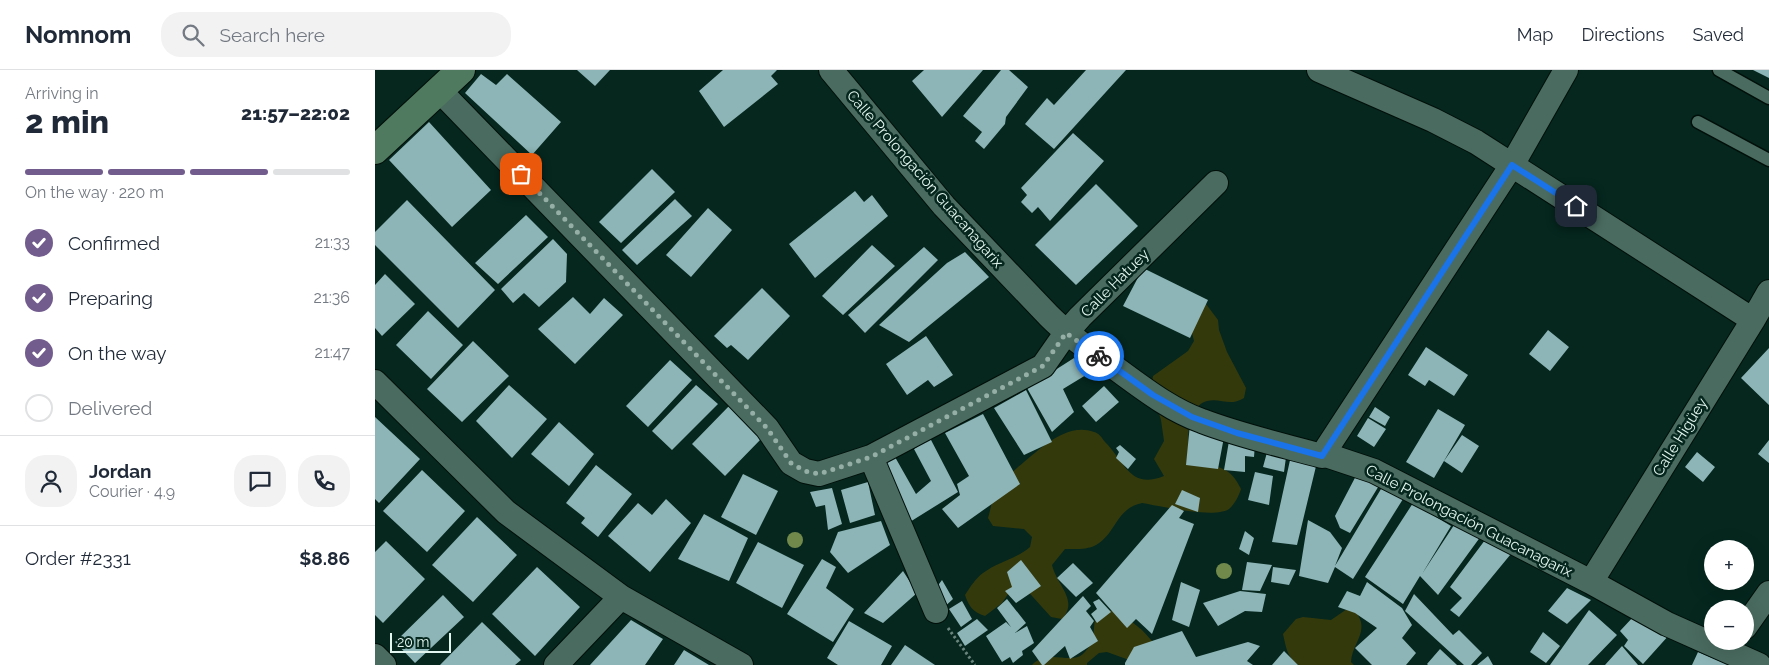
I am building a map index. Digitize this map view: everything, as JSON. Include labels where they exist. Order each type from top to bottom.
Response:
[{"type":"street","points":[[375,150],[460,70]]},
{"type":"street","name":"Calle Prolongación Guacanagarix","points":[[831,70],[944,206],[1066,333],[1153,395],[1183,413],[1201,421],[1237,433],[1322,456],[1323,454],[1374,471],[1591,582],[1667,624],[1704,637]]},
{"type":"street","points":[[1319,70],[1433,120],[1476,142],[1753,320]]},
{"type":"street","points":[[1323,454],[1512,165],[1566,70]]},
{"type":"street","name":"Calle Hatuey","points":[[439,90],[767,428],[791,463],[805,471],[819,474],[871,457],[1043,366],[1066,333],[1215,183]]},
{"type":"street","name":"Calle Higüey","points":[[1591,582],[1769,292]]},
{"type":"street","points":[[375,382],[506,512],[621,597],[741,665]]},
{"type":"street","points":[[871,457],[936,611]]},
{"type":"street","points":[[1754,614],[1769,593]]},
{"type":"street","points":[[556,665],[621,597]]},
{"type":"street","name":"Calle Prolongación Guacanagarix","points":[[1737,650],[1759,665]]},
{"type":"street","points":[[375,656],[383,665]]},
{"type":"lane","points":[[1719,70],[1769,98]]},
{"type":"lane","points":[[1698,122],[1769,160]]},
{"type":"path","points":[[936,611],[975,665]]},
{"type":"green space","points":[[1200,296],[1218,320],[1219,330],[1227,352],[1246,388],[1244,398],[1239,401],[1207,401],[1197,407],[1189,426],[1188,440],[1191,452],[1197,462],[1224,469],[1237,481],[1241,489],[1233,505],[1222,512],[1212,513],[1187,511],[1142,503],[1127,510],[1103,540],[1096,545],[1085,548],[1065,549],[1052,565],[1068,599],[1067,612],[1062,619],[1051,617],[1023,586],[1014,585],[1002,603],[985,616],[974,611],[965,595],[980,575],[1019,555],[1030,547],[1032,537],[1024,529],[993,526],[988,518],[998,485],[1043,446],[1063,434],[1073,431],[1084,430],[1094,432],[1100,436],[1129,472],[1136,477],[1153,479],[1164,476],[1154,459],[1164,441],[1161,420],[1151,388],[1153,376],[1188,351],[1194,341],[1186,308]]},
{"type":"green space","points":[[1347,609],[1354,610],[1361,624],[1360,636],[1352,655],[1351,662],[1354,665],[1298,665],[1291,659],[1283,634],[1296,619],[1303,617],[1331,620]]},
{"type":"green space","points":[[1117,610],[1142,630],[1153,642],[1143,665],[1107,652],[1099,653],[1087,665],[1032,665],[1038,660],[1045,658],[1072,658],[1083,654],[1091,643],[1098,615],[1103,611]]},
{"type":"building","points":[[577,70],[610,70],[595,86]]},
{"type":"building","points":[[723,70],[777,70],[771,76],[778,84],[724,127],[699,91]]},
{"type":"building","points":[[924,70],[983,70],[942,117],[912,81]]},
{"type":"building","points":[[1001,70],[1009,70],[1028,87],[1006,117],[1005,124],[984,149],[975,141],[982,132],[963,116]]},
{"type":"building","points":[[1086,70],[1126,70],[1054,149],[1025,124],[1047,98],[1054,105]]},
{"type":"building","points":[[1753,70],[1769,70],[1769,78]]},
{"type":"building","points":[[481,74],[496,85],[507,74],[561,122],[532,155],[465,93]]},
{"type":"building","points":[[429,122],[491,190],[452,227],[389,160]]},
{"type":"building","points":[[1073,133],[1104,161],[1050,221],[1038,207],[1032,213],[1021,202],[1027,195],[1021,188]]},
{"type":"building","points":[[652,169],[675,192],[621,243],[599,222]]},
{"type":"building","points":[[1096,184],[1138,226],[1076,285],[1035,245]]},
{"type":"building","points":[[855,191],[864,202],[872,195],[888,216],[815,278],[789,244]]},
{"type":"building","points":[[675,199],[692,216],[637,265],[622,250]]},
{"type":"building","points":[[407,200],[495,290],[458,328],[375,245],[375,232]]},
{"type":"building","points":[[708,208],[732,230],[691,277],[666,255]]},
{"type":"building","points":[[526,215],[548,237],[498,284],[475,263]]},
{"type":"building","points":[[553,239],[567,254],[566,282],[539,307],[524,293],[513,303],[501,289]]},
{"type":"building","points":[[872,245],[895,266],[843,315],[822,296]]},
{"type":"building","points":[[924,247],[938,260],[865,333],[848,315]]},
{"type":"building","points":[[965,252],[989,277],[909,342],[879,325],[947,263]]},
{"type":"building","points":[[1143,268],[1208,300],[1190,338],[1123,306]]},
{"type":"building","points":[[385,274],[415,304],[382,336],[375,328],[375,285]]},
{"type":"building","points":[[762,288],[790,316],[748,360],[731,345],[727,348],[714,336]]},
{"type":"building","points":[[573,297],[590,314],[604,298],[623,315],[575,364],[538,329]]},
{"type":"building","points":[[428,311],[463,345],[431,379],[396,345]]},
{"type":"building","points":[[1548,330],[1569,347],[1550,371],[1529,354]]},
{"type":"building","points":[[926,336],[953,375],[934,387],[928,380],[907,395],[886,364]]},
{"type":"building","points":[[473,341],[509,376],[462,422],[427,389]]},
{"type":"building","points":[[1426,347],[1468,375],[1454,396],[1429,380],[1425,386],[1408,375]]},
{"type":"building","points":[[1769,348],[1769,405],[1741,378]]},
{"type":"building","points":[[1074,358],[1086,375],[1063,389],[1074,412],[1052,432],[1027,388]]},
{"type":"building","points":[[670,360],[692,380],[648,427],[626,406]]},
{"type":"building","points":[[509,385],[547,419],[512,458],[476,421]]},
{"type":"building","points":[[696,385],[718,404],[672,450],[652,431]]},
{"type":"building","points":[[1104,386],[1119,402],[1096,422],[1082,406]]},
{"type":"building","points":[[1026,390],[1052,442],[1024,455],[994,408]]},
{"type":"building","points":[[729,406],[761,439],[725,476],[692,444]]},
{"type":"building","points":[[1375,407],[1390,417],[1385,426],[1369,417]]},
{"type":"building","points":[[1438,409],[1465,425],[1434,478],[1406,462]]},
{"type":"building","points":[[983,414],[1020,484],[958,528],[942,509],[960,495],[957,484],[969,476],[945,433]]},
{"type":"building","points":[[375,417],[420,459],[379,503],[375,499]]},
{"type":"building","points":[[1368,418],[1386,429],[1374,447],[1357,436]]},
{"type":"building","points":[[559,422],[594,454],[569,486],[531,454]]},
{"type":"building","points":[[1190,424],[1224,437],[1218,469],[1186,465]]},
{"type":"building","points":[[1462,435],[1479,446],[1462,473],[1444,461]]},
{"type":"building","points":[[930,438],[958,492],[905,525],[877,466],[895,457],[916,494],[931,481],[914,449]]},
{"type":"building","points":[[1769,440],[1769,463],[1758,454]]},
{"type":"building","points":[[1229,441],[1255,444],[1254,457],[1245,456],[1245,472],[1224,470]]},
{"type":"building","points":[[1120,445],[1136,459],[1128,469],[1116,458],[1119,452],[1116,448]]},
{"type":"building","points":[[1269,445],[1287,450],[1284,472],[1263,467]]},
{"type":"building","points":[[1292,451],[1318,458],[1297,545],[1272,542]]},
{"type":"building","points":[[1697,452],[1715,467],[1703,482],[1685,467]]},
{"type":"building","points":[[596,465],[632,494],[598,537],[581,523],[585,518],[566,503]]},
{"type":"building","points":[[422,470],[465,511],[427,552],[383,511]]},
{"type":"building","points":[[1255,472],[1273,476],[1269,505],[1248,500]]},
{"type":"building","points":[[1358,472],[1380,484],[1350,533],[1340,528],[1335,516]]},
{"type":"building","points":[[743,474],[778,491],[756,535],[721,517]]},
{"type":"building","points":[[868,482],[875,515],[850,523],[841,490]]},
{"type":"building","points":[[832,488],[842,524],[828,530],[825,505],[816,507],[810,492]]},
{"type":"building","points":[[1381,489],[1403,499],[1353,579],[1335,567],[1328,583],[1299,576],[1308,520],[1330,532],[1342,548],[1335,566]]},
{"type":"building","points":[[1182,490],[1200,498],[1198,512],[1175,504]]},
{"type":"building","points":[[666,499],[691,523],[650,572],[608,536],[638,503],[652,515]]},
{"type":"building","points":[[1413,503],[1451,526],[1422,574],[1456,522],[1481,536],[1438,595],[1420,576],[1403,604],[1365,577]]},
{"type":"building","points":[[1172,505],[1184,511],[1179,518],[1194,524],[1152,634],[1136,619],[1127,628],[1096,593]]},
{"type":"building","points":[[704,514],[748,538],[729,581],[678,559]]},
{"type":"building","points":[[477,517],[517,555],[473,602],[432,565]]},
{"type":"building","points":[[881,521],[890,545],[848,573],[830,552],[838,532]]},
{"type":"building","points":[[1245,531],[1254,538],[1249,555],[1239,549]]},
{"type":"building","points":[[1488,536],[1515,549],[1459,617],[1450,610],[1462,598],[1450,587]]},
{"type":"building","points":[[386,541],[425,579],[383,623],[375,615],[375,552]]},
{"type":"building","points":[[758,542],[804,565],[782,608],[736,583]]},
{"type":"building","points":[[822,559],[836,567],[826,588],[854,609],[833,642],[787,614]]},
{"type":"building","points":[[1021,560],[1041,586],[1016,603],[1005,591],[1012,587],[1007,572]]},
{"type":"building","points":[[1247,562],[1272,565],[1260,591],[1242,590]]},
{"type":"building","points":[[1073,563],[1093,583],[1076,597],[1057,578]]},
{"type":"building","points":[[537,567],[580,607],[535,656],[492,614]]},
{"type":"building","points":[[1273,567],[1296,570],[1289,585],[1271,582]]},
{"type":"building","points":[[903,571],[917,593],[883,623],[864,613]]},
{"type":"building","points":[[942,580],[953,599],[941,610],[933,592]]},
{"type":"building","points":[[1181,582],[1200,590],[1189,627],[1172,620]]},
{"type":"building","points":[[1367,582],[1402,608],[1412,625],[1402,638],[1416,653],[1406,665],[1372,665],[1355,648],[1377,628],[1355,613],[1338,607],[1347,591],[1360,596]]},
{"type":"building","points":[[1567,588],[1591,600],[1567,624],[1548,611]]},
{"type":"building","points":[[1240,591],[1266,594],[1262,612],[1245,611],[1218,626],[1203,603]]},
{"type":"building","points":[[1414,594],[1453,635],[1459,630],[1482,653],[1471,665],[1464,665],[1405,611]]},
{"type":"building","points":[[443,595],[464,617],[415,663],[395,642]]},
{"type":"building","points":[[1083,596],[1091,606],[1086,611],[1094,621],[1090,627],[1098,641],[1070,659],[1065,646],[1042,665],[1032,651]]},
{"type":"building","points":[[1007,599],[1026,623],[1015,633],[1027,626],[1034,643],[1022,651],[1023,655],[1013,663],[1010,657],[1002,662],[986,636],[1006,622],[1011,627],[997,608]]},
{"type":"building","points":[[1099,599],[1111,612],[1097,623],[1091,614],[1097,609],[1093,602]]},
{"type":"building","points":[[962,601],[972,619],[961,627],[949,609]]},
{"type":"building","points":[[1589,610],[1617,635],[1588,665],[1550,665]]},
{"type":"building","points":[[1634,616],[1670,634],[1643,664],[1624,646],[1628,640],[1620,631]]},
{"type":"building","points":[[977,619],[988,630],[965,646],[957,633]]},
{"type":"building","points":[[631,620],[663,639],[645,665],[590,665]]},
{"type":"building","points":[[849,621],[892,646],[881,665],[838,665],[827,658]]},
{"type":"building","points":[[482,622],[521,660],[515,665],[440,665]]},
{"type":"building","points":[[1182,631],[1196,657],[1248,642],[1260,646],[1247,661],[1253,665],[1125,665],[1134,647]]},
{"type":"building","points":[[1543,632],[1560,646],[1546,663],[1530,652]]},
{"type":"building","points":[[905,645],[935,665],[891,665]]},
{"type":"building","points":[[1622,646],[1638,665],[1605,665]]},
{"type":"building","points":[[1440,649],[1457,665],[1428,665]]},
{"type":"building","points":[[684,650],[709,665],[674,665]]},
{"type":"building","points":[[1284,651],[1298,665],[1272,665]]},
{"type":"building","points":[[1698,652],[1729,665],[1692,665]]},
{"type":"building","points":[[1488,656],[1493,665],[1477,665]]},
{"type":"way so far","points":[[521,174],[767,428],[791,463],[805,471],[819,474],[871,457],[1043,366],[1066,333],[1099,356]]},
{"type":"route","points":[[1099,356],[1153,395],[1183,413],[1237,433],[1322,456],[1512,165],[1576,206]]}]
